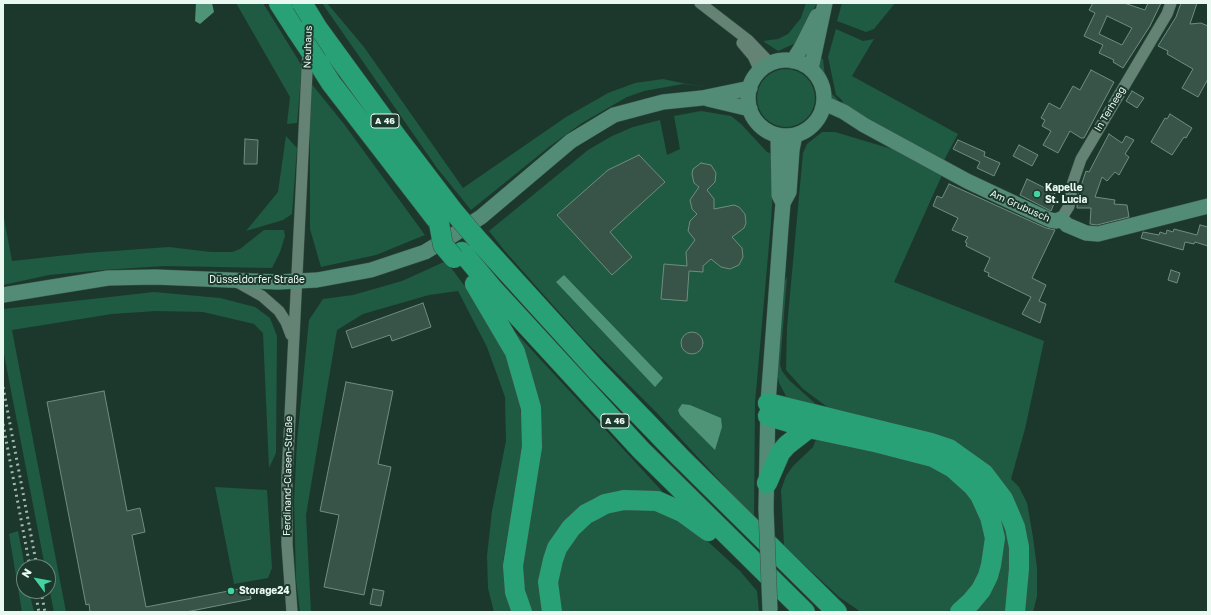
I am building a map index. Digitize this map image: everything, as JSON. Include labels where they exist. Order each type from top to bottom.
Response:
[{"type":"highway","name":"A 46","points":[[280,3],[331,83],[439,223],[444,245],[458,255],[493,289],[642,450],[774,583],[805,612]]},
{"type":"highway","name":"A 46","points":[[302,3],[318,29],[396,136],[454,212],[477,239],[597,371],[681,458],[837,612]]},
{"type":"highway","points":[[458,255],[506,334],[515,352],[529,396],[532,419],[532,447],[513,566],[515,592],[522,612]]},
{"type":"highway","points":[[768,409],[809,428],[879,443],[933,458],[953,468],[973,486],[990,517],[994,538],[993,554],[991,565],[981,590],[972,602],[960,612]]},
{"type":"highway","points":[[768,409],[931,442],[949,449],[984,474],[1003,498],[1015,527],[1019,547],[1019,568],[1015,612]]},
{"type":"highway","points":[[767,483],[780,453],[787,445],[809,428]]},
{"type":"highway","points":[[552,612],[548,582],[557,548],[571,528],[586,514],[606,504],[619,500],[635,499],[657,501],[682,512],[705,528],[751,573],[774,583]]},
{"type":"highway","name":"A 46","points":[[808,584],[853,612]]},
{"type":"main road","points":[[793,61],[824,3]]},
{"type":"main road","points":[[812,70],[824,3]]},
{"type":"main road","points":[[782,60],[793,61],[803,64],[812,70],[819,79],[824,91],[824,103],[819,118],[809,129],[795,135],[778,135],[760,126],[750,109],[748,99],[750,88],[765,67],[782,60]]},
{"type":"main road","name":"Düsseldorfer Straße","points":[[3,295],[108,278],[155,277],[234,281],[296,281],[317,280],[371,270],[425,252],[481,217],[571,142],[609,118],[663,102],[702,98],[750,88]]},
{"type":"main road","name":"Düsseldorfer Straße","points":[[702,98],[750,109]]},
{"type":"main road","name":"Am Grubusch","points":[[824,103],[844,112],[864,125],[954,175],[1028,211],[1053,221],[1061,219],[1067,225],[1086,234],[1098,234],[1208,206]]},
{"type":"main road","name":"Am Grubusch","points":[[819,118],[833,118],[864,125]]},
{"type":"main road","points":[[778,135],[779,195],[783,203]]},
{"type":"main road","points":[[770,611],[766,509],[768,409],[783,203],[789,192],[792,150],[795,135]]},
{"type":"street","name":"Neuhaus","points":[[307,90],[310,3]]},
{"type":"street","points":[[700,3],[733,30],[748,40],[765,67]]},
{"type":"street","name":"In Terheeg","points":[[1061,219],[1069,206],[1073,182],[1082,159],[1167,14],[1171,3]]},
{"type":"street","name":"Ferdinand-Clasen-Straße","points":[[292,612],[288,544],[287,478],[292,340],[303,135],[307,90]]},
{"type":"street","name":"Ferdinand-Clasen-Straße","points":[[234,281],[262,296],[279,311],[286,322],[292,340]]},
{"type":"shaded area","points":[[196,3],[212,3],[214,12],[200,24],[195,21]]},
{"type":"shaded area","points":[[236,3],[263,3],[302,66],[297,123],[287,124],[290,97]]},
{"type":"shaded area","points":[[322,3],[327,3],[364,47],[463,188],[566,117],[608,93],[635,83],[663,79],[712,87],[683,84],[644,91],[627,97],[582,123],[549,147],[471,210],[437,168]]},
{"type":"shaded area","points":[[806,3],[817,3],[796,43],[778,51],[763,41],[778,39],[788,34],[801,18]]},
{"type":"shaded area","points":[[842,3],[895,3],[874,29],[866,32],[837,21]]},
{"type":"shaded area","points":[[836,29],[863,41],[874,39],[852,76],[958,134],[942,164],[843,105],[842,100],[836,95],[828,57]]},
{"type":"shaded area","points":[[816,57],[823,59],[825,76],[832,94],[838,100],[836,104],[831,101],[817,69]]},
{"type":"shaded area","points":[[780,69],[792,69],[807,77],[815,92],[815,104],[807,119],[792,127],[780,127],[765,119],[757,104],[757,92],[765,77]]},
{"type":"shaded area","points":[[310,82],[344,124],[425,235],[376,255],[321,267],[310,229]]},
{"type":"shaded area","points":[[701,111],[731,116],[741,124],[767,152],[775,155],[771,222],[755,403],[754,518],[657,413],[582,338],[489,231],[588,150],[612,136],[633,127],[660,120],[667,155],[680,149],[674,116]]},
{"type":"shaded area","points":[[822,132],[835,132],[902,152],[942,175],[894,282],[1044,341],[1025,429],[1011,479],[1019,487],[1027,503],[1033,537],[1037,568],[1037,596],[1033,612],[1023,612],[1021,516],[834,412],[803,389],[786,370],[787,327],[803,153],[807,144]]},
{"type":"shaded area","points":[[286,136],[297,148],[292,214],[283,220],[246,231],[278,192]]},
{"type":"shaded area","points":[[3,213],[12,261],[86,253],[169,247],[211,252],[232,252],[240,249],[264,230],[284,230],[285,236],[280,252],[272,268],[165,266],[49,275],[3,285]]},
{"type":"shaded area","points":[[446,261],[475,300],[502,344],[517,385],[524,446],[503,561],[508,594],[513,612],[494,612],[488,588],[487,556],[492,511],[506,441],[505,397],[487,347],[458,291],[429,295],[363,314],[337,330],[306,515],[311,612],[300,612],[296,580],[294,501],[297,441],[309,320],[323,299],[353,295],[402,281]]},
{"type":"shaded area","points":[[564,275],[663,378],[655,387],[556,282]]},
{"type":"shaded area","points":[[787,277],[780,365],[782,371],[789,380],[818,406],[787,398],[779,383],[777,371],[783,284]]},
{"type":"shaded area","points":[[154,292],[220,298],[255,307],[270,318],[277,336],[276,453],[269,468],[263,333],[254,324],[203,312],[156,311],[112,314],[12,330],[56,559],[43,559],[3,349],[3,309]]},
{"type":"shaded area","points":[[504,320],[673,503],[663,499],[570,521],[546,612],[526,612],[516,580],[535,466]]},
{"type":"shaded area","points":[[682,404],[690,405],[721,418],[722,427],[715,450],[680,415],[678,410]]},
{"type":"shaded area","points":[[817,437],[935,467],[966,488],[988,533],[984,568],[964,600],[947,612],[861,612],[839,597],[784,546],[781,490],[786,476],[793,466],[813,447]]},
{"type":"shaded area","points":[[957,459],[1013,535],[1007,612],[965,612],[992,571],[974,483]]},
{"type":"shaded area","points":[[215,487],[267,490],[272,568],[268,578],[234,584]]},
{"type":"shaded area","points":[[655,506],[693,528],[740,571],[757,591],[759,612],[559,612],[555,602],[559,555],[571,536],[611,507]]},
{"type":"shaded area","points":[[18,531],[23,559],[16,559],[16,576],[9,534]]},
{"type":"shaded area","points":[[56,560],[66,612],[54,612],[51,599],[56,599]]},
{"type":"shaded area","points":[[20,599],[31,599],[34,612],[22,612]]},
{"type":"building","points":[[1093,3],[1124,3],[1145,10],[1148,3],[1161,3],[1150,26],[1123,68],[1113,62],[1114,60],[1099,53],[1103,45],[1084,36],[1095,13],[1089,10]],"holes":[[[1107,16],[1132,28],[1122,45],[1099,34]]]},
{"type":"building","points":[[1181,3],[1197,3],[1190,24],[1201,23],[1208,26],[1208,79],[1198,97],[1182,88],[1193,69],[1167,54],[1168,51],[1158,46],[1176,17]]},
{"type":"building","points":[[1091,70],[1114,82],[1084,138],[1081,138],[1070,131],[1058,153],[1043,145],[1051,131],[1042,126],[1045,120],[1041,118],[1049,103],[1060,109],[1073,86],[1080,90]]},
{"type":"building","points":[[1132,91],[1144,98],[1137,108],[1126,101]]},
{"type":"building","points":[[1170,114],[1192,128],[1172,155],[1151,142],[1165,118],[1167,119]]},
{"type":"building","points":[[1109,134],[1122,143],[1126,136],[1134,140],[1125,154],[1129,157],[1119,175],[1115,172],[1107,181],[1102,177],[1095,197],[1115,200],[1114,204],[1127,205],[1129,217],[1097,225],[1090,224],[1091,208],[1077,208],[1078,195],[1086,171],[1089,172]]},
{"type":"building","points":[[245,139],[258,140],[257,164],[244,164]]},
{"type":"building","points":[[958,140],[985,152],[984,156],[1000,163],[994,176],[977,168],[980,162],[953,149]]},
{"type":"building","points":[[1019,145],[1038,155],[1032,166],[1013,156]]},
{"type":"building","points":[[639,155],[665,182],[610,232],[632,257],[612,275],[557,215],[608,170]]},
{"type":"building","points":[[701,163],[711,165],[716,173],[715,182],[707,190],[714,199],[714,209],[734,205],[739,207],[745,214],[746,223],[744,228],[732,237],[742,248],[743,257],[739,265],[730,269],[721,267],[711,259],[703,266],[703,272],[689,271],[687,301],[661,299],[664,264],[687,266],[686,252],[695,240],[688,231],[690,221],[697,214],[692,209],[690,200],[699,187],[694,183],[692,174],[693,169]]},
{"type":"building","name":"Kapelle St. Lucia","points":[[1027,179],[1055,193],[1052,198],[1056,199],[1051,211],[1020,195]]},
{"type":"building","points":[[949,184],[1046,228],[1055,230],[1032,278],[1046,285],[1039,301],[1046,304],[1040,323],[1022,314],[1031,297],[988,276],[989,273],[984,271],[990,258],[966,246],[967,243],[965,242],[968,237],[952,230],[958,218],[933,206],[937,196],[942,198]]},
{"type":"building","points":[[1200,225],[1208,227],[1208,246],[1195,242],[1194,244],[1185,242],[1183,250],[1141,238],[1143,232],[1159,235],[1160,232],[1166,234],[1167,230],[1173,232],[1174,229],[1197,235]]},
{"type":"building","points":[[1171,270],[1180,273],[1177,283],[1168,280]]},
{"type":"building","points":[[423,303],[431,327],[392,341],[390,335],[352,348],[346,331]]},
{"type":"building","points":[[692,332],[700,335],[703,343],[700,351],[692,354],[684,351],[681,343],[684,335]]},
{"type":"building","points":[[346,382],[393,391],[378,464],[391,467],[364,595],[324,587],[339,515],[320,511]]},
{"type":"building","points":[[104,391],[127,511],[140,508],[145,532],[132,535],[146,607],[249,587],[251,599],[186,612],[90,612],[89,604],[86,605],[47,402]]},
{"type":"building","points":[[373,589],[384,591],[381,606],[370,604]]},
{"type":"railway","points":[[3,387],[35,559]]},
{"type":"railway","points":[[3,424],[28,559]]},
{"type":"railway","points":[[37,599],[39,612]]},
{"type":"railway","points":[[43,599],[45,612]]},
{"type":"place","name":"Kapelle St. Lucia","points":[[1037,194]]},
{"type":"place","name":"Storage24","points":[[231,591]]}]
